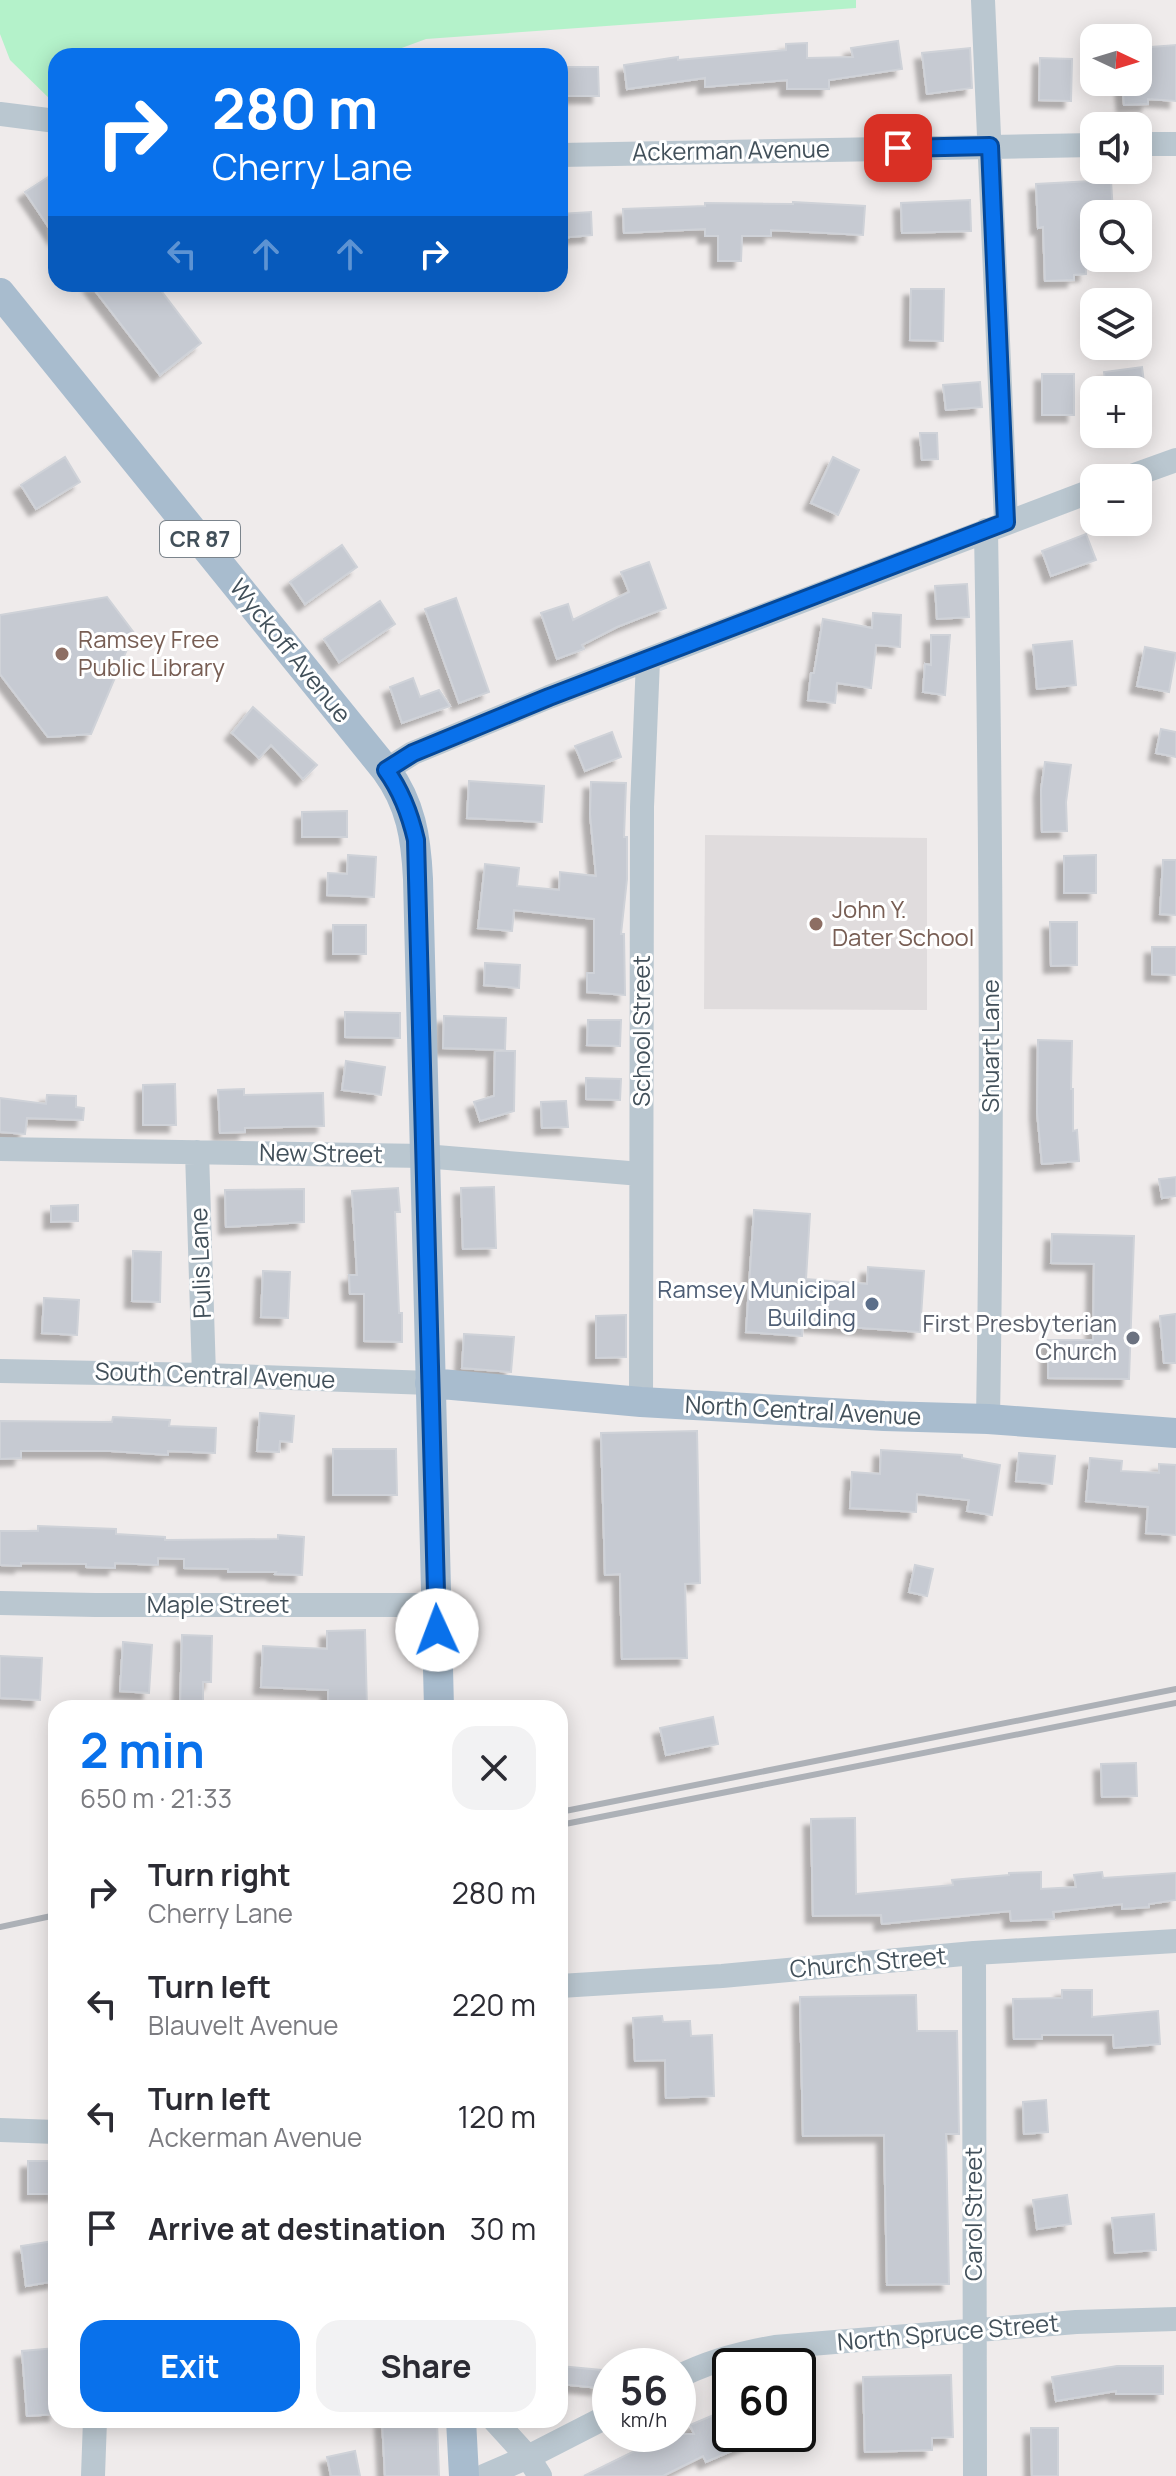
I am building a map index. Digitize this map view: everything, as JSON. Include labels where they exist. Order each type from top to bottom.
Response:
[{"type":"main road","name":"Wyckoff Avenue","points":[[0,293],[392,778]]},
{"type":"main road","name":"CR 87","points":[[392,778],[409,811],[416,840],[439,1700]]},
{"type":"main road","name":"North Central Avenue","points":[[430,1383],[641,1402],[988,1419],[1176,1433]]},
{"type":"main road","points":[[461,2428],[464,2476]]},
{"type":"street","name":"Shuart Lane","points":[[983,0],[990,146],[996,526],[990,787],[992,1212],[988,1419]]},
{"type":"street","points":[[0,114],[48,120]]},
{"type":"street","points":[[1152,144],[1176,144]]},
{"type":"street","name":"Ackerman Avenue","points":[[568,155],[1080,145]]},
{"type":"street","points":[[1152,469],[1176,460]]},
{"type":"street","points":[[392,778],[413,753],[549,697],[1080,495]]},
{"type":"street","name":"School Street","points":[[641,1402],[642,807],[648,660]]},
{"type":"street","name":"New Street","points":[[0,1149],[424,1156],[641,1174]]},
{"type":"street","name":"Pulis Lane","points":[[197,1152],[204,1375]]},
{"type":"street","name":"South Central Avenue","points":[[0,1371],[430,1383]]},
{"type":"street","name":"Maple Street","points":[[0,1603],[436,1605]]},
{"type":"street","name":"Church Street","points":[[568,1986],[722,1976],[974,1953],[1176,1941]]},
{"type":"street","name":"Carol Street","points":[[974,1953],[975,2476]]},
{"type":"street","points":[[0,2130],[48,2132]]},
{"type":"street","name":"North Spruce Street","points":[[696,2368],[738,2353],[775,2347],[1076,2322],[1176,2319]]},
{"type":"street","points":[[484,2476],[534,2467],[592,2427]]},
{"type":"street","points":[[93,2476],[95,2428]]},
{"type":"street","points":[[501,2428],[534,2467]]},
{"type":"shaded area","name":"John Y. Dater School","points":[[705,835],[927,838],[927,1010],[704,1009]]},
{"type":"green space","points":[[0,0],[856,0],[856,8],[426,39],[402,48],[48,48],[48,97],[10,60],[0,34]]},
{"type":"building","points":[[898,41],[902,69],[829,80],[829,89],[787,89],[787,80],[705,87],[705,78],[627,89],[624,65],[678,57],[678,60],[786,50],[786,44],[807,43],[807,58],[853,57],[851,48]]},
{"type":"building","points":[[1176,45],[1176,101],[1148,99],[1148,104],[1124,105],[1123,96],[1152,96],[1152,47]]},
{"type":"building","points":[[970,48],[972,88],[927,94],[922,53]]},
{"type":"building","points":[[1040,58],[1072,59],[1071,101],[1039,100]]},
{"type":"building","points":[[568,67],[598,67],[599,96],[568,96]]},
{"type":"building","points":[[48,177],[48,226],[25,192]]},
{"type":"building","points":[[1036,184],[1111,184],[1112,200],[1080,200],[1080,272],[1086,274],[1074,275],[1074,280],[1045,281],[1043,227],[1038,228]]},
{"type":"building","points":[[970,200],[971,231],[902,233],[901,203]]},
{"type":"building","points":[[793,202],[865,206],[863,235],[771,230],[771,236],[742,236],[741,261],[718,261],[718,236],[705,236],[705,229],[624,233],[623,209],[705,206],[705,203]]},
{"type":"building","points":[[591,212],[592,235],[568,237],[568,213]]},
{"type":"building","points":[[911,289],[944,289],[943,341],[910,340]]},
{"type":"building","points":[[96,292],[162,292],[201,343],[160,375]]},
{"type":"building","points":[[1142,367],[1143,376],[1104,376],[1104,372]]},
{"type":"building","points":[[1042,374],[1074,374],[1074,415],[1042,415]]},
{"type":"building","points":[[980,382],[982,407],[946,410],[943,385]]},
{"type":"building","points":[[920,433],[937,433],[938,459],[922,460]]},
{"type":"building","points":[[65,457],[80,482],[36,509],[21,485]]},
{"type":"building","points":[[833,457],[859,470],[838,515],[811,503]]},
{"type":"building","points":[[1087,536],[1096,560],[1051,576],[1042,551]]},
{"type":"building","points":[[342,545],[357,567],[305,604],[290,582]]},
{"type":"building","points":[[649,562],[666,608],[617,627],[582,645],[584,649],[557,659],[541,613],[568,604],[573,620],[629,592],[621,572]]},
{"type":"building","points":[[967,584],[969,617],[937,619],[935,586]]},
{"type":"building","name":"Ramsey Free Public Library","points":[[107,597],[134,633],[91,734],[48,737],[0,674],[0,615]]},
{"type":"building","points":[[456,598],[489,692],[459,703],[425,609]]},
{"type":"building","points":[[380,601],[395,624],[339,662],[324,639]]},
{"type":"building","points":[[873,613],[901,615],[900,647],[876,645],[871,688],[837,683],[835,703],[808,700],[823,619],[872,628]]},
{"type":"building","points":[[931,635],[950,635],[945,695],[923,692],[925,664],[931,665]]},
{"type":"building","points":[[1072,641],[1076,685],[1037,689],[1033,645]]},
{"type":"building","points":[[1145,647],[1176,653],[1169,692],[1137,686]]},
{"type":"building","points":[[413,678],[420,697],[439,690],[450,706],[402,723],[390,687]]},
{"type":"building","points":[[253,707],[317,765],[303,779],[271,745],[259,758],[232,733]]},
{"type":"building","points":[[1161,729],[1176,732],[1176,757],[1156,753]]},
{"type":"building","points":[[612,732],[621,757],[585,771],[575,746]]},
{"type":"building","points":[[1045,762],[1071,765],[1066,802],[1067,831],[1042,832],[1041,790]]},
{"type":"building","points":[[469,781],[544,786],[542,822],[467,818]]},
{"type":"building","points":[[591,782],[626,783],[624,837],[627,837],[627,879],[621,934],[624,934],[625,995],[587,992],[587,973],[594,973],[594,919],[514,910],[512,931],[478,928],[485,864],[519,868],[517,886],[559,890],[560,872],[596,876],[590,814]]},
{"type":"building","points":[[347,811],[347,837],[302,837],[302,812]]},
{"type":"building","points":[[348,855],[376,857],[374,897],[327,895],[328,873],[347,874]]},
{"type":"building","points":[[1096,855],[1096,893],[1064,893],[1064,856]]},
{"type":"building","points":[[1163,860],[1176,860],[1176,915],[1160,914]]},
{"type":"building","points":[[1050,922],[1077,922],[1077,965],[1051,966]]},
{"type":"building","points":[[333,925],[366,925],[366,954],[333,954]]},
{"type":"building","points":[[1152,947],[1176,947],[1176,975],[1152,974]]},
{"type":"building","points":[[485,963],[520,965],[519,988],[484,985]]},
{"type":"building","points":[[345,1012],[400,1013],[400,1038],[345,1037]]},
{"type":"building","points":[[444,1016],[506,1018],[505,1050],[443,1048]]},
{"type":"building","points":[[588,1020],[621,1020],[620,1046],[587,1045]]},
{"type":"building","points":[[1038,1040],[1072,1041],[1073,1131],[1077,1130],[1079,1161],[1042,1164],[1037,1112]]},
{"type":"building","points":[[495,1051],[515,1051],[514,1111],[480,1121],[474,1102],[494,1096]]},
{"type":"building","points":[[346,1061],[385,1067],[381,1095],[342,1090]]},
{"type":"building","points":[[586,1078],[621,1079],[620,1100],[586,1099]]},
{"type":"building","points":[[175,1084],[176,1125],[143,1125],[143,1085]]},
{"type":"building","points":[[244,1089],[244,1095],[323,1093],[324,1126],[245,1128],[245,1132],[220,1133],[218,1090]]},
{"type":"building","points":[[47,1095],[76,1096],[76,1107],[84,1108],[83,1120],[27,1118],[25,1134],[0,1132],[0,1098],[46,1104]]},
{"type":"building","points":[[566,1101],[568,1127],[542,1128],[541,1102]]},
{"type":"building","points":[[1176,1177],[1176,1196],[1162,1198],[1159,1179]]},
{"type":"building","points":[[494,1187],[496,1248],[463,1249],[461,1188]]},
{"type":"building","points":[[398,1188],[400,1212],[395,1212],[402,1342],[364,1341],[364,1294],[350,1294],[349,1275],[357,1275],[352,1191]]},
{"type":"building","points":[[304,1189],[304,1222],[226,1227],[225,1190]]},
{"type":"building","points":[[78,1205],[78,1221],[51,1222],[51,1206]]},
{"type":"building","points":[[754,1210],[810,1214],[806,1279],[867,1284],[868,1267],[924,1271],[920,1332],[803,1324],[802,1336],[746,1332]]},
{"type":"building","points":[[1052,1234],[1134,1236],[1129,1379],[1048,1378],[1048,1340],[1093,1340],[1094,1264],[1051,1263]]},
{"type":"building","points":[[133,1251],[161,1252],[160,1302],[132,1301]]},
{"type":"building","points":[[263,1271],[290,1272],[288,1318],[261,1317]]},
{"type":"building","points":[[44,1298],[79,1300],[77,1335],[42,1333]]},
{"type":"building","points":[[1176,1314],[1176,1363],[1164,1363],[1160,1316]]},
{"type":"building","points":[[626,1315],[626,1357],[596,1358],[596,1316]]},
{"type":"building","points":[[464,1334],[514,1337],[511,1372],[462,1368]]},
{"type":"building","points":[[260,1413],[294,1416],[292,1442],[280,1441],[279,1452],[257,1451]]},
{"type":"building","points":[[113,1417],[170,1420],[169,1426],[216,1428],[215,1453],[168,1451],[168,1455],[111,1451],[21,1451],[21,1458],[0,1459],[0,1421],[112,1422]]},
{"type":"building","points":[[697,1431],[700,1583],[685,1584],[687,1658],[622,1659],[620,1574],[605,1575],[601,1433]]},
{"type":"building","points":[[333,1449],[396,1449],[397,1495],[333,1495]]},
{"type":"building","points":[[881,1450],[962,1455],[962,1458],[1000,1465],[992,1515],[967,1511],[969,1500],[917,1494],[916,1512],[850,1508],[852,1472],[880,1474]]},
{"type":"building","points":[[1019,1453],[1055,1456],[1052,1484],[1016,1481]]},
{"type":"building","points":[[1090,1458],[1122,1461],[1121,1471],[1159,1473],[1159,1464],[1176,1465],[1176,1535],[1146,1533],[1148,1507],[1086,1501]]},
{"type":"building","points":[[38,1526],[116,1529],[116,1534],[165,1537],[165,1540],[278,1539],[278,1535],[304,1537],[302,1575],[184,1568],[184,1559],[158,1558],[158,1565],[115,1563],[115,1568],[86,1567],[86,1564],[0,1565],[0,1531],[38,1531]]},
{"type":"building","points":[[915,1565],[933,1569],[927,1596],[909,1592]]},
{"type":"building","points":[[365,1630],[367,1700],[328,1700],[328,1690],[261,1687],[263,1646],[327,1649],[327,1631]]},
{"type":"building","points":[[182,1635],[212,1636],[211,1682],[203,1682],[203,1700],[180,1700]]},
{"type":"building","points":[[123,1642],[152,1645],[149,1693],[120,1691]]},
{"type":"building","points":[[0,1656],[42,1658],[40,1700],[0,1698]]},
{"type":"building","points":[[713,1717],[718,1744],[666,1755],[660,1728]]},
{"type":"building","points":[[1136,1763],[1137,1796],[1102,1797],[1101,1764]]},
{"type":"building","points":[[855,1818],[856,1894],[953,1885],[952,1880],[1009,1873],[1041,1872],[1041,1889],[1076,1887],[1074,1875],[1102,1872],[1103,1878],[1176,1873],[1176,1900],[1149,1904],[1149,1907],[1122,1909],[1122,1904],[1053,1912],[1054,1919],[1011,1921],[1010,1911],[882,1924],[881,1915],[813,1916],[811,1819]]},
{"type":"building","points":[[1062,1990],[1092,1990],[1092,2017],[1158,2011],[1160,2044],[1114,2048],[1113,2035],[1042,2035],[1042,2039],[1014,2039],[1013,1999],[1062,1998]]},
{"type":"building","points":[[916,1995],[917,2031],[957,2031],[959,2134],[946,2134],[949,2284],[887,2285],[884,2135],[803,2136],[800,1997]]},
{"type":"building","points":[[662,2016],[663,2022],[690,2021],[691,2036],[712,2035],[714,2096],[666,2098],[665,2060],[635,2061],[633,2018]]},
{"type":"building","points":[[1046,2100],[1048,2132],[1024,2134],[1023,2102]]},
{"type":"building","points":[[28,2161],[48,2161],[48,2194],[28,2194]]},
{"type":"building","points":[[1067,2195],[1071,2224],[1037,2229],[1033,2200]]},
{"type":"building","points":[[1154,2214],[1156,2250],[1115,2253],[1112,2218]]},
{"type":"building","points":[[48,2242],[48,2282],[26,2286],[21,2246]]},
{"type":"building","points":[[48,2349],[48,2415],[27,2416],[22,2351]]},
{"type":"building","points":[[1117,2366],[1163,2366],[1163,2394],[1116,2394],[1116,2391],[1056,2401],[1052,2377]]},
{"type":"building","points":[[568,2367],[592,2369],[592,2387],[568,2385]]},
{"type":"building","points":[[951,2375],[953,2437],[932,2438],[932,2450],[865,2452],[863,2377]]},
{"type":"building","points":[[712,2416],[712,2452],[729,2452],[706,2462],[703,2456],[663,2476],[584,2476],[633,2452],[696,2452],[696,2422]]},
{"type":"building","points":[[382,2428],[437,2428],[439,2476],[385,2476]]},
{"type":"building","points":[[1031,2428],[1058,2428],[1058,2476],[1032,2476]]},
{"type":"building","points":[[355,2451],[360,2476],[331,2476],[327,2457]]},
{"type":"railway","points":[[568,1810],[1176,1689]]},
{"type":"railway","points":[[568,1823],[1176,1703]]},
{"type":"railway","points":[[0,1927],[48,1917]]},
{"type":"place","name":"Ramsey Free Public Library","points":[[62,654]]},
{"type":"place","name":"John Y. Dater School","points":[[816,924]]},
{"type":"place","name":"Ramsey Municipal Building","points":[[872,1304]]},
{"type":"place","name":"First Presbyterian Church","points":[[1133,1338]]},
{"type":"route","points":[[437,1630],[416,840],[409,811],[398,786],[386,770],[413,753],[549,697],[1006,522],[990,146],[898,148]]}]
